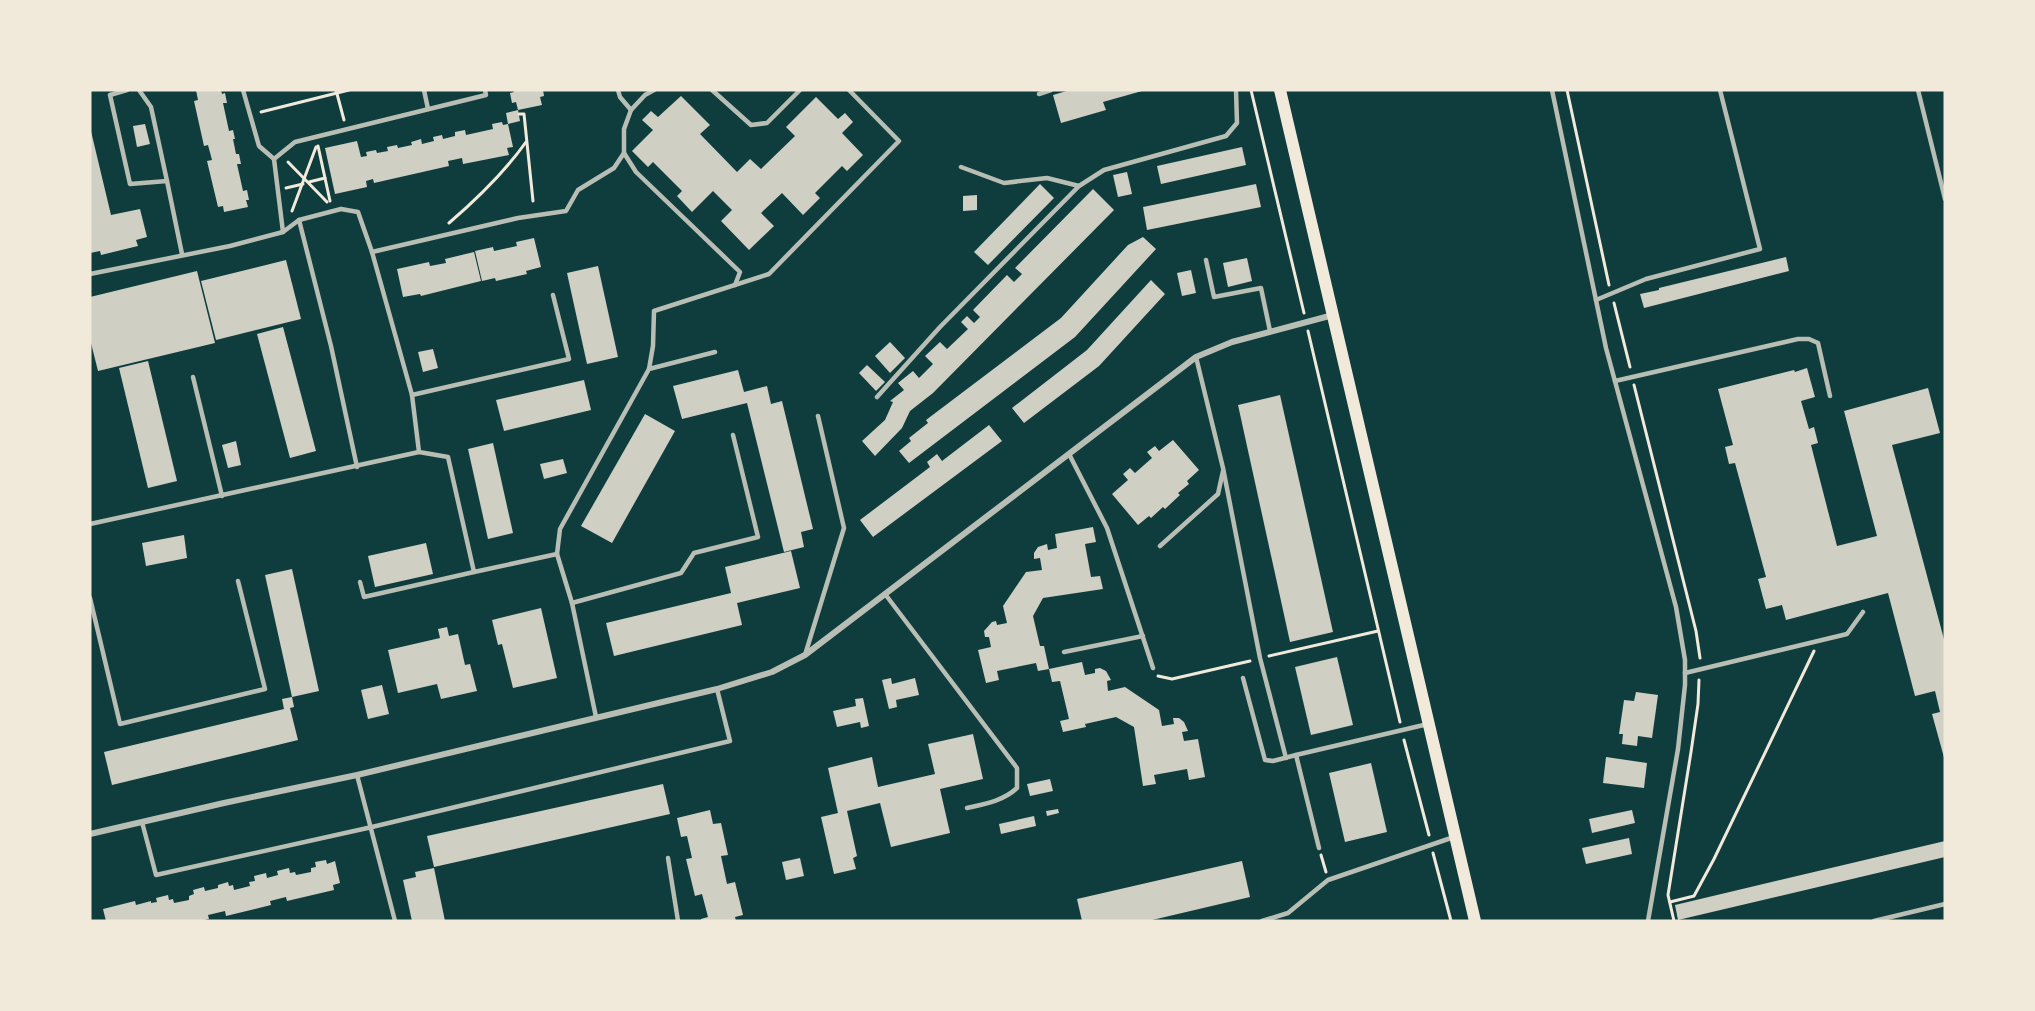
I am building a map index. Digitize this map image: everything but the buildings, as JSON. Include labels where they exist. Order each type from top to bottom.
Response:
[{"type":"main road","points":[[1280,90],[1475,921]]},
{"type":"street","points":[[90,834],[357,775],[717,689],[772,672],[805,655],[1196,357],[1232,342],[1334,315]]},
{"type":"lane","points":[[127,90],[110,95],[130,184],[167,181]]},
{"type":"lane","points":[[139,90],[151,106],[182,254]]},
{"type":"lane","points":[[243,90],[259,146],[274,159],[283,232]]},
{"type":"lane","points":[[424,90],[428,109]]},
{"type":"lane","points":[[274,159],[295,142],[486,95],[485,90]]},
{"type":"lane","points":[[618,90],[620,98],[630,110]]},
{"type":"lane","points":[[654,90],[645,95],[630,110],[624,129],[624,153],[636,172],[740,272],[735,285]]},
{"type":"lane","points":[[712,90],[751,125],[767,123],[800,90]]},
{"type":"lane","points":[[596,717],[572,603],[557,554],[560,529],[649,369],[653,346],[654,311],[769,274],[899,141],[849,90]]},
{"type":"lane","points":[[1039,94],[1051,90]]},
{"type":"lane","points":[[877,397],[940,327],[1079,186],[1104,170],[1226,136],[1237,123],[1236,90]]},
{"type":"lane","points":[[1552,90],[1596,300],[1615,381],[1676,607],[1685,660],[1678,749],[1648,921]]},
{"type":"lane","points":[[1596,300],[1646,279],[1760,249],[1720,90]]},
{"type":"lane","points":[[1918,90],[1945,199]]},
{"type":"lane","points":[[372,252],[518,218],[566,210],[578,190],[614,168],[624,153]]},
{"type":"lane","points":[[961,167],[1004,183],[1047,178],[1079,186]]},
{"type":"lane","points":[[90,274],[230,246],[283,232],[299,220],[341,209],[358,212],[372,252],[412,395],[420,452]]},
{"type":"lane","points":[[299,220],[332,345],[357,467]]},
{"type":"lane","points":[[1206,260],[1214,297],[1261,288],[1270,331]]},
{"type":"lane","points":[[412,395],[568,359],[553,295]]},
{"type":"lane","points":[[1615,381],[1798,339],[1809,339],[1818,343],[1830,396]]},
{"type":"lane","points":[[649,369],[715,352]]},
{"type":"lane","points":[[1196,357],[1223,468],[1260,658],[1286,758]]},
{"type":"lane","points":[[193,377],[222,496]]},
{"type":"lane","points":[[805,655],[844,528],[818,416]]},
{"type":"lane","points":[[572,603],[681,573],[694,553],[758,537],[733,435]]},
{"type":"lane","points":[[90,524],[420,452],[448,458],[474,572]]},
{"type":"lane","points":[[1069,454],[1107,528],[1154,668]]},
{"type":"lane","points":[[1160,546],[1218,494],[1223,468]]},
{"type":"lane","points":[[360,582],[364,597],[557,554]]},
{"type":"lane","points":[[90,598],[120,724],[265,688],[238,581]]},
{"type":"lane","points":[[885,594],[1017,768],[1017,788],[1012,793],[995,802],[967,808]]},
{"type":"lane","points":[[1685,673],[1847,634],[1863,612]]},
{"type":"lane","points":[[1064,652],[1143,636]]},
{"type":"lane","points":[[1243,678],[1264,760],[1273,762],[1430,724]]},
{"type":"lane","points":[[142,822],[156,875],[372,827],[730,741],[717,689]]},
{"type":"lane","points":[[1296,755],[1319,848]]},
{"type":"lane","points":[[357,775],[395,921]]},
{"type":"lane","points":[[1262,921],[1288,913],[1328,880],[1456,836]]},
{"type":"lane","points":[[668,858],[678,921]]},
{"type":"lane","points":[[1874,921],[1945,904]]},
{"type":"path","points":[[250,115],[349,90]]},
{"type":"path","points":[[1251,90],[1351,519]]},
{"type":"path","points":[[337,92],[346,129]]},
{"type":"path","points":[[519,114],[524,114],[533,201]]},
{"type":"path","points":[[434,237],[484,193],[526,142]]},
{"type":"path","points":[[280,154],[304,178],[308,182],[330,205],[318,144],[304,178],[303,184],[283,232]]},
{"type":"path","points":[[278,190],[325,178]]},
{"type":"path","points":[[1670,902],[1694,896],[1810,663],[1818,641]]},
{"type":"path","points":[[1319,848],[1328,880]]}]
